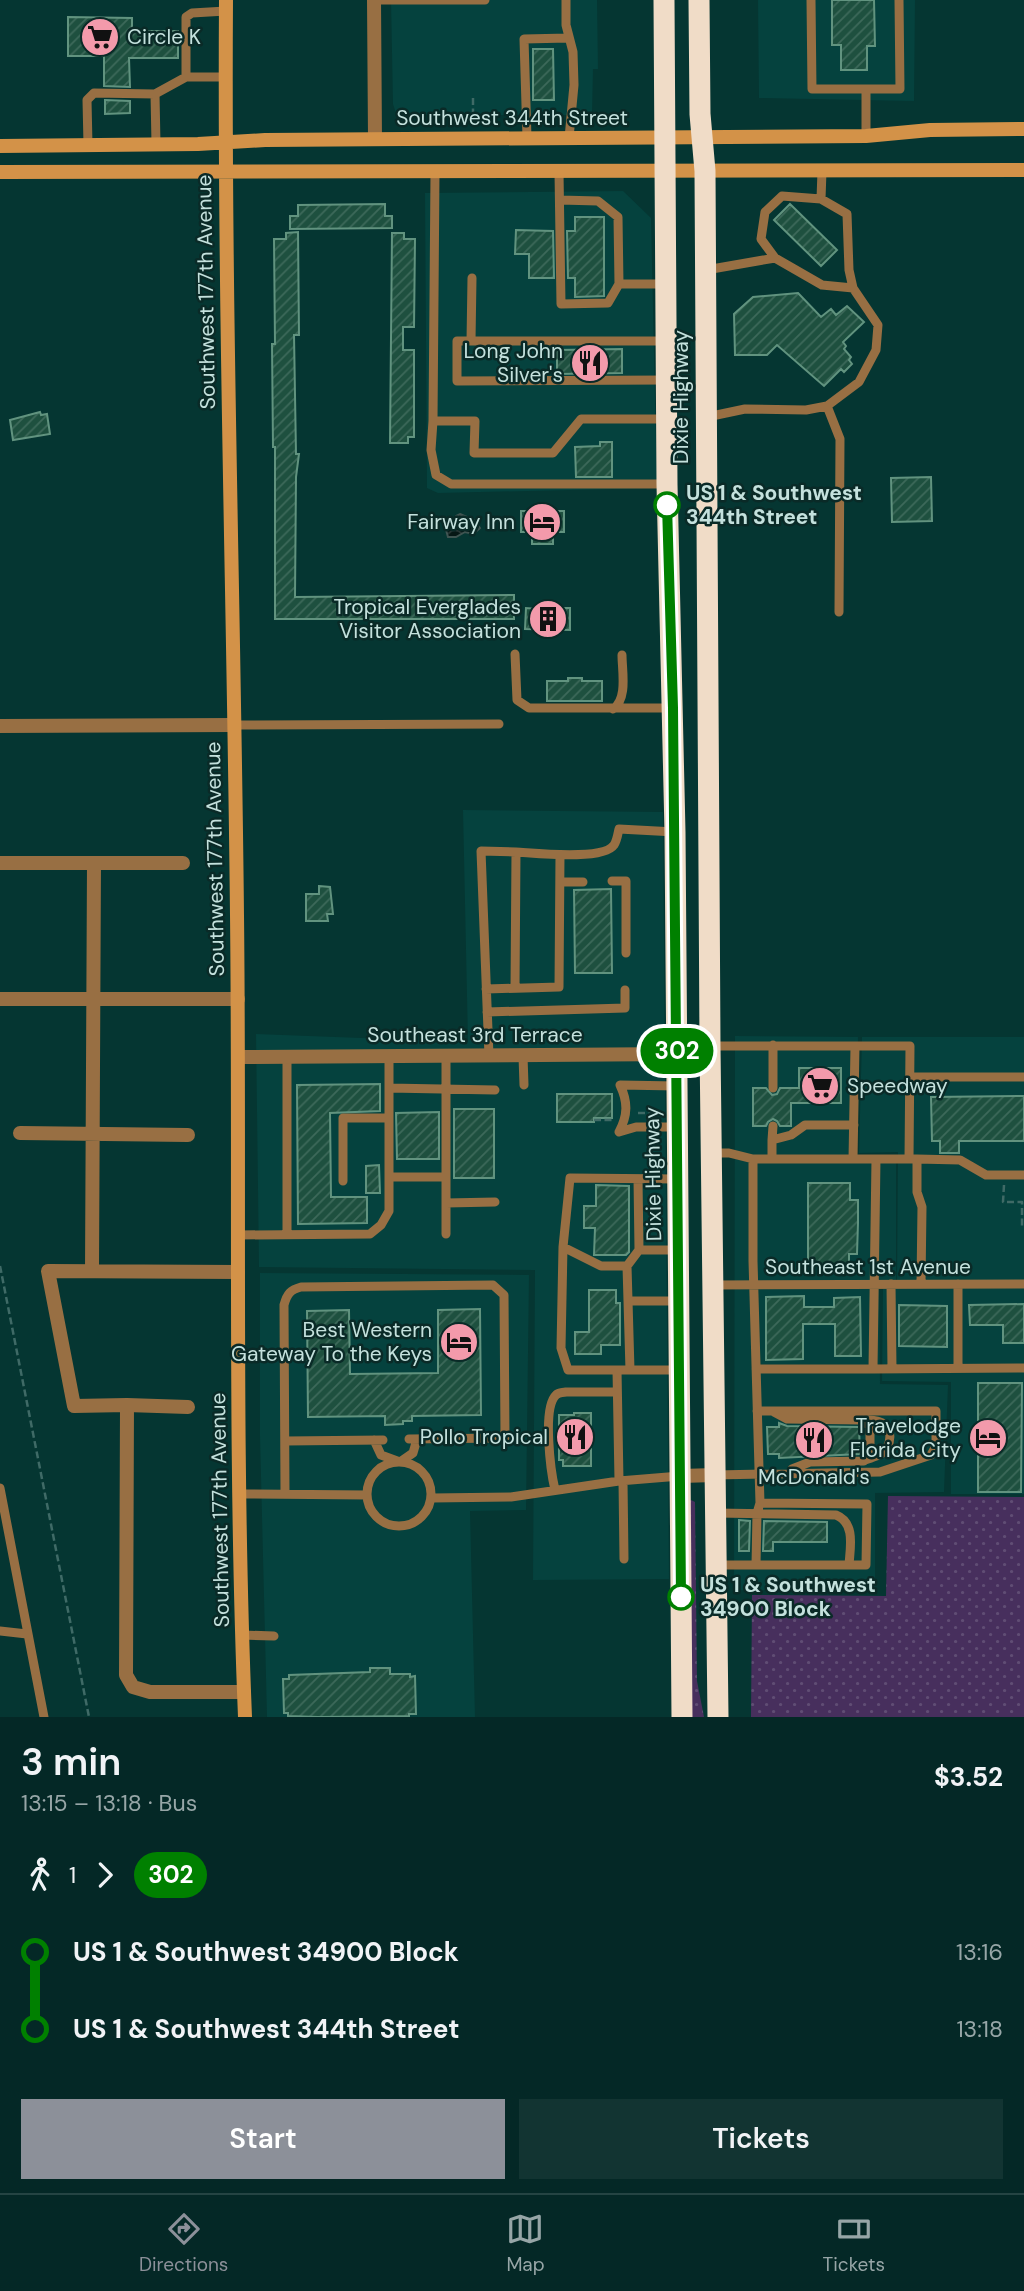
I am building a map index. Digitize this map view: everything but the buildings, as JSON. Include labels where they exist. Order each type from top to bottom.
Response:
[{"type":"highway","name":"Dixie Highway","points":[[664,0],[667,484],[675,832],[682,1717]]},
{"type":"highway","name":"Dixie Highway","points":[[699,0],[705,171],[712,1285],[718,1717]]},
{"type":"main road","name":"Southwest 177th Avenue","points":[[226,6],[225,171],[239,1057],[238,1272],[245,1717]]},
{"type":"main road","name":"Southwest 344th Street","points":[[0,146],[376,139],[866,136],[930,130],[1024,129]]},
{"type":"main road","points":[[0,172],[1024,170]]},
{"type":"street","points":[[374,0],[376,139]]},
{"type":"street","points":[[0,726],[234,725]]},
{"type":"street","points":[[0,863],[183,863]]},
{"type":"street","points":[[92,1271],[94,863]]},
{"type":"street","points":[[0,999],[238,999]]},
{"type":"street","name":"Southeast 3rd Terrace","points":[[239,1057],[677,1054],[710,1046]]},
{"type":"street","points":[[20,1133],[188,1135]]},
{"type":"street","points":[[188,1406],[74,1406],[48,1271],[238,1272]]},
{"type":"street","points":[[127,1405],[126,1675],[133,1687],[150,1692],[244,1692]]},
{"type":"street","points":[[681,1476],[715,1475]]},
{"type":"lane","points":[[374,0],[485,0]]},
{"type":"lane","points":[[566,0],[568,38],[573,52],[569,138]]},
{"type":"lane","points":[[811,0],[811,89],[866,90],[900,89],[900,0]]},
{"type":"lane","points":[[186,76],[186,17],[192,13],[226,6]]},
{"type":"lane","points":[[527,138],[524,39],[568,38]]},
{"type":"lane","points":[[88,145],[87,100],[94,93],[155,94],[186,76],[225,76]]},
{"type":"lane","points":[[866,90],[866,136]]},
{"type":"lane","points":[[155,94],[156,144]]},
{"type":"lane","points":[[821,199],[822,171]]},
{"type":"lane","points":[[435,172],[431,450],[436,475],[451,484],[667,484]]},
{"type":"lane","points":[[559,172],[561,303],[608,303],[619,285],[618,217],[598,201],[560,200]]},
{"type":"lane","points":[[706,417],[745,410],[806,410],[827,406],[859,382],[876,350],[878,325],[853,288],[849,270],[847,214],[821,199],[782,196],[765,212],[761,239],[775,258],[822,285],[853,288]]},
{"type":"lane","points":[[705,270],[775,258]]},
{"type":"lane","points":[[471,341],[472,278]]},
{"type":"lane","points":[[619,285],[665,284]]},
{"type":"lane","points":[[666,341],[457,341],[457,381],[667,380]]},
{"type":"lane","points":[[827,406],[840,439],[839,612]]},
{"type":"lane","points":[[433,421],[475,421],[474,453],[553,453],[581,419],[667,419]]},
{"type":"lane","points":[[515,654],[516,693],[517,700],[522,705],[539,709],[673,708]]},
{"type":"lane","points":[[613,709],[619,705],[622,696],[622,655]]},
{"type":"lane","points":[[234,725],[499,724]]},
{"type":"lane","points":[[489,1056],[481,851],[561,855],[607,851],[615,844],[620,829],[675,832]]},
{"type":"lane","points":[[515,988],[516,852]]},
{"type":"lane","points":[[486,989],[559,987],[561,855]]},
{"type":"lane","points":[[612,881],[626,881],[626,953]]},
{"type":"lane","points":[[560,882],[583,882]]},
{"type":"lane","points":[[487,1012],[625,1007],[625,990]]},
{"type":"lane","points":[[773,1045],[773,1088]]},
{"type":"lane","points":[[710,1046],[910,1046],[913,1159],[916,1192],[922,1207],[921,1284]]},
{"type":"lane","points":[[853,1159],[855,1046]]},
{"type":"lane","points":[[238,1234],[370,1234],[382,1226],[389,1211],[389,1056]]},
{"type":"lane","points":[[446,1056],[446,1234]]},
{"type":"lane","points":[[523,1056],[524,1085]]},
{"type":"lane","points":[[287,1057],[287,1234]]},
{"type":"lane","points":[[910,1077],[1024,1077]]},
{"type":"lane","points":[[677,1086],[620,1085],[626,1113],[619,1132],[636,1127],[677,1127]]},
{"type":"lane","points":[[389,1088],[495,1090]]},
{"type":"lane","points":[[343,1181],[343,1118],[389,1118]]},
{"type":"lane","points":[[772,1140],[791,1135],[805,1125],[854,1125]]},
{"type":"lane","points":[[772,1159],[773,1126]]},
{"type":"lane","points":[[712,1153],[729,1153],[752,1159],[960,1160],[986,1175],[1024,1175]]},
{"type":"lane","points":[[752,1159],[758,1473],[756,1565]]},
{"type":"lane","points":[[873,1369],[876,1159]]},
{"type":"lane","points":[[389,1177],[446,1177]]},
{"type":"lane","points":[[677,1179],[570,1178],[563,1247],[561,1348],[568,1370],[680,1370]]},
{"type":"lane","points":[[630,1370],[627,1266],[639,1250],[638,1179]]},
{"type":"lane","points":[[446,1203],[495,1202]]},
{"type":"lane","points":[[563,1247],[601,1266],[627,1266]]},
{"type":"lane","points":[[639,1250],[679,1250]]},
{"type":"lane","name":"Southeast 1st Avenue","points":[[712,1285],[1024,1283]]},
{"type":"lane","points":[[891,1284],[892,1369]]},
{"type":"lane","points":[[958,1284],[958,1368]]},
{"type":"lane","points":[[285,1494],[284,1305],[292,1290],[301,1287],[493,1285],[504,1295],[505,1438],[413,1439],[413,1453],[400,1462],[380,1468],[368,1485],[367,1495],[374,1515],[393,1526],[403,1527],[414,1523],[422,1517],[432,1498],[427,1477],[411,1464],[400,1462],[381,1455],[378,1440],[286,1441]]},
{"type":"lane","points":[[628,1301],[678,1301]]},
{"type":"lane","points":[[756,1369],[1024,1368]]},
{"type":"lane","points":[[617,1370],[624,1559]]},
{"type":"lane","points":[[555,1490],[550,1472],[549,1411],[554,1397],[558,1393],[566,1392],[617,1392]]},
{"type":"lane","points":[[715,1475],[880,1472],[930,1455],[936,1446],[936,1411],[757,1411]]},
{"type":"lane","points":[[771,1411],[787,1419],[880,1421],[886,1426],[890,1440],[881,1454],[864,1461],[810,1462],[784,1472]]},
{"type":"lane","points":[[861,1420],[870,1426],[871,1430],[870,1453],[864,1461]]},
{"type":"lane","points":[[432,1498],[511,1497],[621,1481],[681,1476]]},
{"type":"lane","points":[[0,1488],[44,1717]]},
{"type":"lane","points":[[241,1494],[367,1495]]},
{"type":"lane","points":[[716,1513],[758,1508],[867,1504],[866,1565],[717,1565]]},
{"type":"lane","points":[[758,1508],[842,1517],[849,1528],[849,1565]]},
{"type":"lane","points":[[0,1631],[27,1634]]},
{"type":"lane","points":[[242,1635],[274,1636]]},
{"type":"path","points":[[473,98],[473,120]]},
{"type":"path","points":[[594,1120],[614,1119],[614,1113]]},
{"type":"path","points":[[631,1113],[656,1113]]},
{"type":"path","points":[[1004,1175],[1003,1202],[1022,1202],[1023,1229]]},
{"type":"path","points":[[0,1266],[89,1717]]},
{"type":"shaded area","points":[[391,0],[597,0],[598,69],[593,69],[592,115],[396,113],[393,104]]},
{"type":"shaded area","points":[[758,0],[915,0],[914,101],[759,98]]},
{"type":"shaded area","points":[[623,191],[651,218],[657,488],[438,493],[427,488],[425,193]]},
{"type":"shaded area","points":[[463,810],[663,812],[669,1579],[533,1580],[535,1270],[259,1267],[256,1034],[468,1042]]},
{"type":"shaded area","points":[[735,1036],[858,1037],[857,1155],[896,1155],[896,1280],[879,1280],[880,1384],[948,1385],[944,1492],[875,1493],[875,1590],[734,1590]]},
{"type":"shaded area","points":[[862,1037],[1024,1037],[1024,1280],[897,1280],[898,1152],[859,1153]]},
{"type":"shaded area","points":[[260,1273],[529,1275],[526,1510],[470,1511],[475,1717],[267,1717],[260,1436]]},
{"type":"shaded area","name":"Travelodge Florida City","points":[[883,1287],[1024,1288],[1024,1494],[951,1494],[951,1382],[882,1381]]},
{"type":"shaded area","points":[[888,1496],[1024,1497],[1024,1717],[751,1717],[752,1595],[886,1596]]},
{"type":"shaded area","points":[[691,1500],[695,1502],[697,1681],[704,1717],[691,1717]]},
{"type":"water","points":[[460,514],[474,520],[480,528],[473,534],[465,532],[456,537],[448,537],[446,530]]},
{"type":"bus line","name":"302","points":[[667,505],[673,708],[681,1597]]},
{"type":"place","name":"Circle K","points":[[100,37]]},
{"type":"place","name":"Long John Silver's","points":[[590,363]]},
{"type":"place","name":"US 1 & Southwest 344th Street","points":[[667,505]]},
{"type":"place","name":"Fairway Inn","points":[[542,522]]},
{"type":"place","name":"Tropical Everglades Visitor Association","points":[[548,619]]},
{"type":"place","name":"Speedway","points":[[820,1086]]},
{"type":"place","name":"Best Western Gateway To the Keys","points":[[459,1342]]},
{"type":"place","name":"Pollo Tropical","points":[[575,1437]]},
{"type":"place","name":"Travelodge Florida City","points":[[988,1438]]},
{"type":"place","name":"McDonald's","points":[[814,1440]]},
{"type":"place","name":"US 1 & Southwest 34900 Block","points":[[681,1597]]}]
